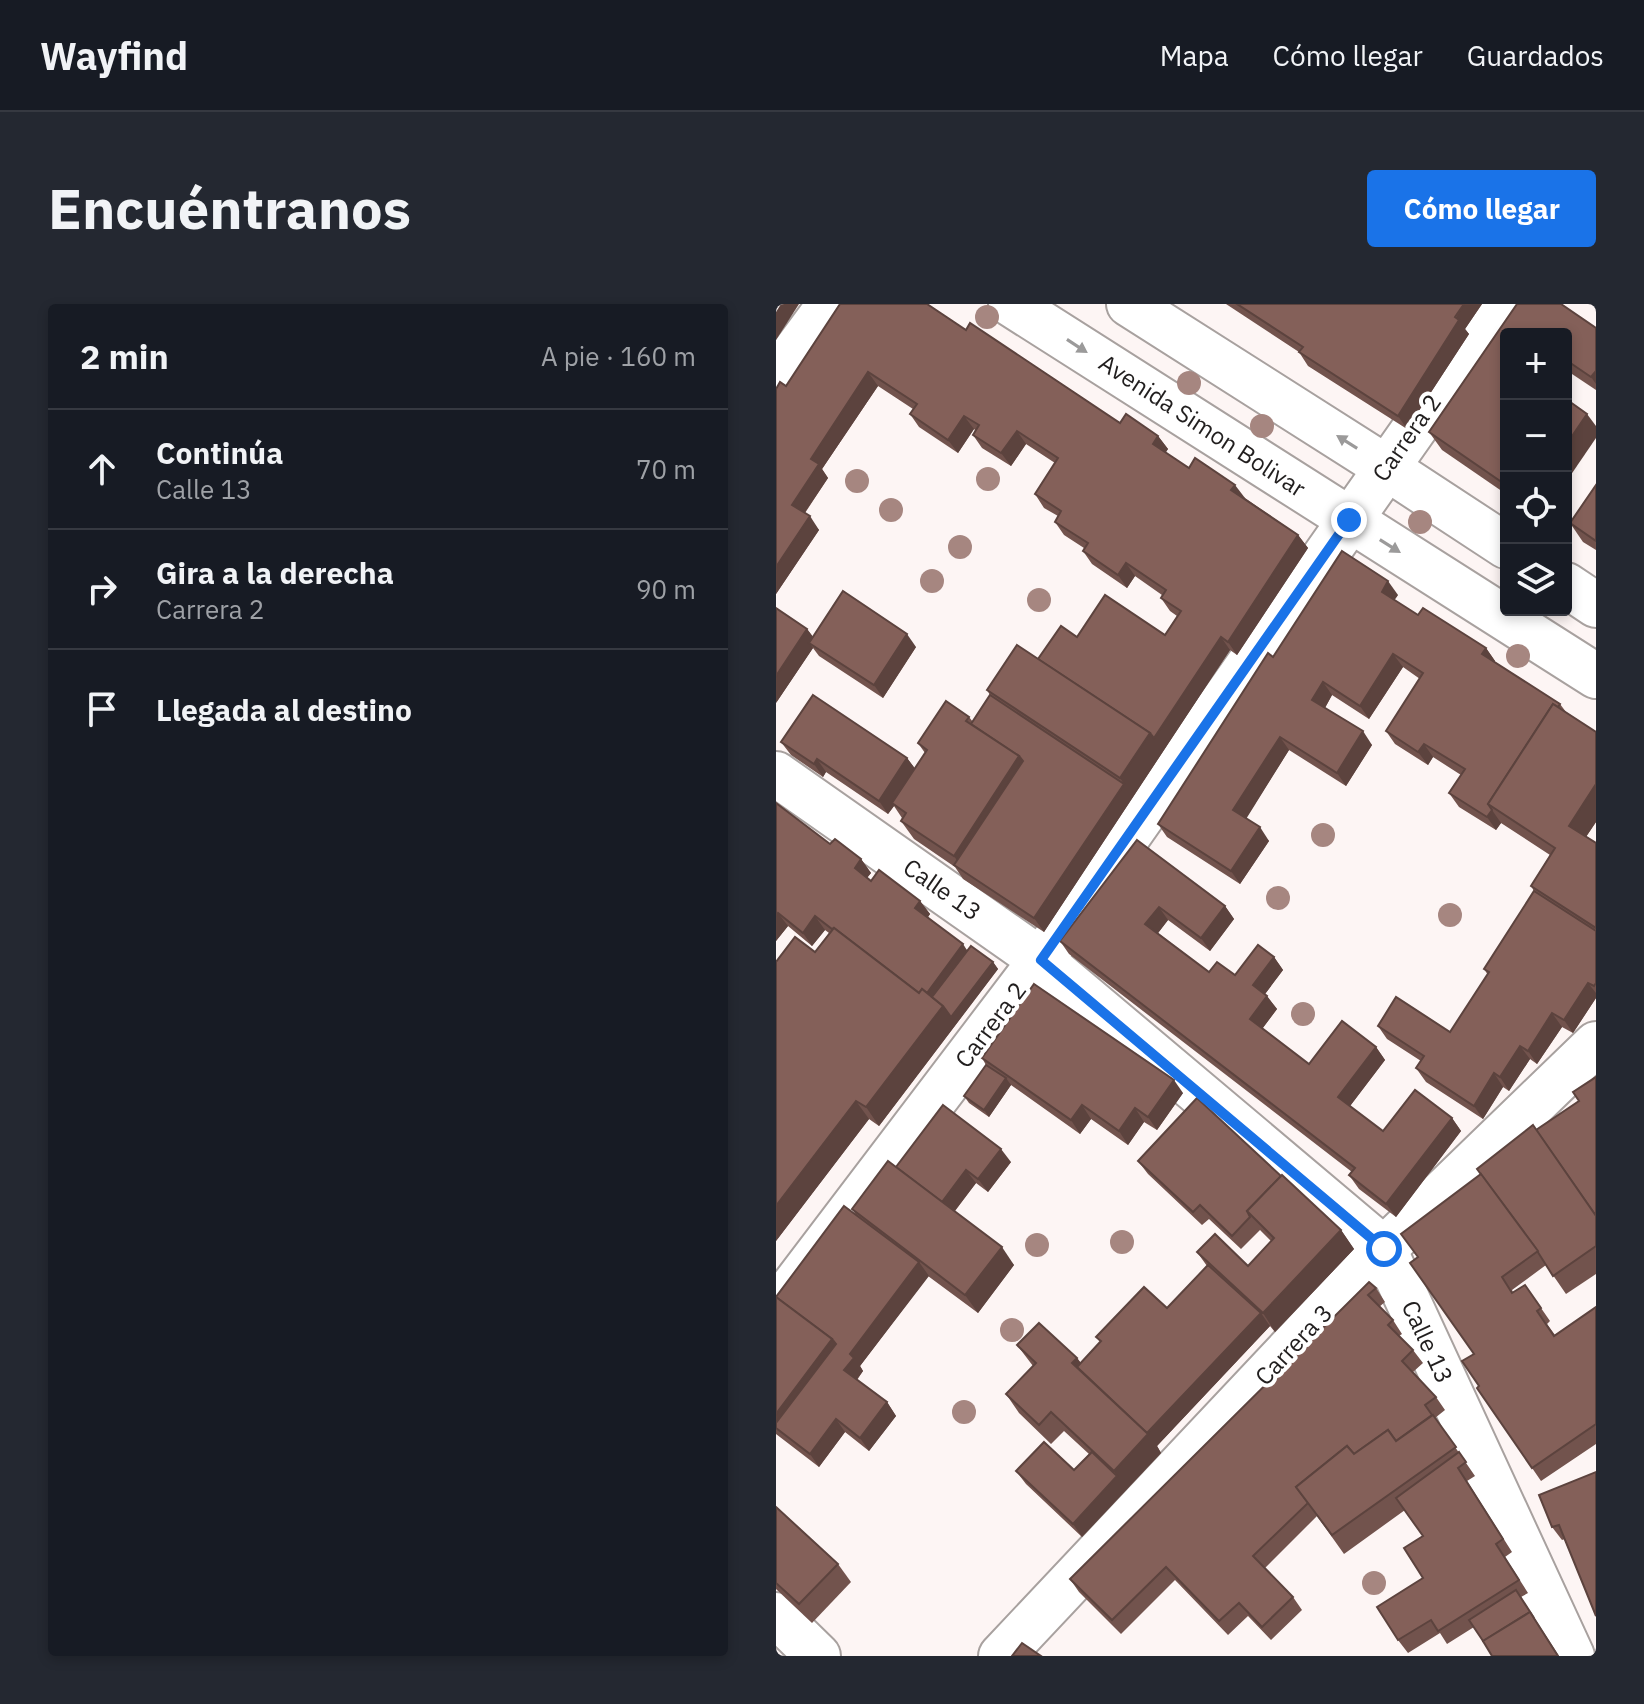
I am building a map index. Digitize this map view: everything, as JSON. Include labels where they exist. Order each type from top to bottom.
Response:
[{"type":"street","points":[[776,377],[830,304]]},
{"type":"street","name":"Avenida Simon Bolivar","points":[[1011,304],[1596,676]]},
{"type":"street","points":[[1129,304],[1503,544]]},
{"type":"street","name":"Carrera 2","points":[[776,1309],[1041,960],[1502,304]]},
{"type":"street","points":[[1572,589],[1596,605]]},
{"type":"street","name":"Calle 13","points":[[776,774],[1041,960],[1384,1249],[1572,1656]]},
{"type":"street","name":"Carrera 3","points":[[1001,1656],[1384,1249],[1596,1044]]},
{"type":"street","points":[[776,1615],[818,1656]]},
{"type":"building","points":[[840,304],[927,304],[966,330],[970,323],[1120,423],[1126,414],[1158,436],[1153,444],[1189,468],[1195,458],[1235,485],[1231,490],[1298,535],[1228,642],[1221,637],[1154,738],[1038,659],[1061,626],[1077,637],[1105,595],[1165,635],[1181,611],[1161,598],[1166,590],[1126,563],[1118,575],[1083,551],[1088,543],[1055,522],[1061,511],[1035,494],[1058,458],[1017,431],[1001,453],[973,435],[979,425],[964,416],[948,440],[910,414],[917,404],[868,372],[811,459],[819,464],[792,505],[810,516],[776,567],[776,389],[780,382],[786,386]]},
{"type":"building","points":[[1237,304],[1464,304],[1455,317],[1459,320],[1398,416],[1299,352],[1303,347]]},
{"type":"building","points":[[1517,304],[1561,304],[1596,328],[1596,371],[1591,377],[1572,364],[1572,328],[1500,328]]},
{"type":"building","points":[[1500,329],[1500,481],[1429,432]]},
{"type":"building","points":[[1572,403],[1587,414],[1572,436]]},
{"type":"building","points":[[1596,485],[1596,541],[1572,524]]},
{"type":"building","points":[[1342,551],[1388,581],[1382,592],[1418,615],[1423,608],[1486,648],[1482,654],[1560,704],[1558,707],[1553,704],[1488,804],[1492,810],[1487,817],[1449,793],[1465,769],[1424,744],[1418,752],[1386,731],[1423,673],[1393,654],[1360,706],[1323,682],[1312,700],[1363,731],[1337,773],[1280,737],[1233,810],[1260,827],[1231,871],[1158,824],[1268,653],[1273,657]]},
{"type":"building","points":[[843,591],[907,634],[874,685],[809,643]]},
{"type":"building","points":[[776,608],[807,629],[776,676]]},
{"type":"building","points":[[1017,645],[1150,733],[1120,778],[987,690]]},
{"type":"building","points":[[813,695],[907,758],[879,801],[817,759],[814,764],[781,742]]},
{"type":"building","points":[[990,695],[1124,784],[1034,918],[954,865],[1023,761],[971,724]]},
{"type":"building","points":[[946,701],[969,717],[966,721],[1019,756],[954,856],[901,821],[906,813],[892,803],[927,750],[918,743]]},
{"type":"building","points":[[1553,704],[1596,732],[1596,784],[1569,826],[1596,843],[1596,928],[1531,886],[1555,848],[1488,804]]},
{"type":"building","points":[[776,803],[830,844],[835,839],[861,859],[855,868],[871,881],[879,870],[920,901],[915,908],[963,944],[927,993],[922,989],[919,993],[815,916],[803,933],[778,913],[776,916]]},
{"type":"building","points":[[1137,840],[1225,906],[1201,938],[1159,907],[1145,924],[1209,972],[1217,962],[1235,975],[1258,945],[1274,957],[1253,985],[1267,996],[1250,1019],[1309,1064],[1342,1021],[1376,1047],[1338,1097],[1383,1131],[1415,1090],[1452,1118],[1386,1204],[1349,1175],[1355,1168],[1060,941]]},
{"type":"building","points":[[1534,891],[1596,931],[1596,983],[1594,986],[1588,983],[1564,1020],[1552,1013],[1528,1051],[1520,1046],[1500,1077],[1494,1073],[1474,1106],[1416,1068],[1424,1056],[1378,1026],[1396,997],[1450,1032],[1489,972],[1484,969]]},
{"type":"building","points":[[834,928],[919,993],[922,989],[943,1006],[866,1107],[856,1101],[776,1206],[776,962],[795,937],[815,952]]},
{"type":"building","points":[[971,946],[993,962],[951,1017],[932,997]]},
{"type":"building","points":[[1034,984],[1174,1080],[1148,1117],[1135,1108],[1119,1131],[1082,1105],[1071,1120],[982,1058]]},
{"type":"building","points":[[986,1065],[1006,1078],[984,1110],[964,1096]]},
{"type":"building","points":[[1596,1077],[1596,1216],[1536,1130],[1579,1101],[1573,1092]]},
{"type":"building","points":[[1197,1098],[1281,1176],[1247,1211],[1250,1217],[1232,1236],[1200,1205],[1193,1212],[1138,1161]]},
{"type":"building","points":[[943,1105],[1001,1149],[978,1179],[966,1170],[942,1202],[896,1167]]},
{"type":"building","points":[[1533,1125],[1596,1216],[1596,1246],[1553,1276],[1477,1169]]},
{"type":"building","points":[[888,1161],[1002,1247],[965,1295],[852,1209]]},
{"type":"building","points":[[1481,1174],[1538,1251],[1502,1277],[1512,1293],[1525,1285],[1541,1308],[1537,1311],[1554,1336],[1596,1307],[1596,1424],[1532,1468],[1477,1388],[1479,1386],[1462,1361],[1474,1354],[1410,1263],[1418,1257],[1401,1234]]},
{"type":"building","points":[[1282,1175],[1341,1230],[1263,1313],[1197,1252],[1215,1234],[1248,1266],[1274,1238],[1247,1211]]},
{"type":"building","points":[[844,1206],[919,1262],[850,1354],[854,1358],[844,1370],[887,1402],[860,1438],[836,1419],[810,1454],[776,1428],[776,1423],[836,1344],[776,1297]]},
{"type":"building","points":[[1208,1265],[1261,1313],[1147,1433],[1077,1367],[1101,1341],[1096,1337],[1144,1287],[1167,1308]]},
{"type":"building","points":[[1369,1282],[1376,1288],[1368,1295],[1393,1320],[1388,1325],[1413,1350],[1402,1361],[1436,1397],[1425,1405],[1432,1415],[1396,1441],[1388,1430],[1354,1454],[1347,1446],[1296,1487],[1308,1503],[1253,1556],[1293,1597],[1262,1627],[1239,1603],[1219,1621],[1166,1567],[1112,1620],[1070,1579]]},
{"type":"building","points":[[776,1297],[832,1339],[776,1414]]},
{"type":"building","points":[[1039,1323],[1077,1358],[1072,1363],[1148,1434],[1114,1471],[1051,1412],[1039,1425],[1006,1394],[1036,1363],[1017,1345]]},
{"type":"building","points":[[1433,1415],[1456,1447],[1332,1535],[1296,1487],[1347,1446],[1354,1454],[1388,1430],[1396,1441]]},
{"type":"building","points":[[1044,1442],[1074,1470],[1092,1452],[1117,1476],[1073,1524],[1016,1471]]},
{"type":"building","points":[[1459,1452],[1466,1462],[1458,1468],[1503,1539],[1496,1544],[1519,1580],[1438,1631],[1431,1620],[1398,1640],[1377,1607],[1423,1578],[1404,1548],[1423,1536],[1396,1498]]},
{"type":"building","points":[[1596,1472],[1596,1616],[1559,1525],[1552,1527],[1539,1495]]},
{"type":"building","points":[[776,1507],[838,1564],[799,1604],[776,1583]]},
{"type":"building","points":[[1516,1590],[1534,1618],[1530,1612],[1483,1641],[1469,1620]]},
{"type":"building","points":[[1530,1612],[1558,1656],[1492,1656],[1483,1641]]},
{"type":"building","points":[[1022,1643],[1041,1656],[1012,1656]]},
{"type":"route","points":[[1349,520],[1041,960],[1384,1249]]}]
